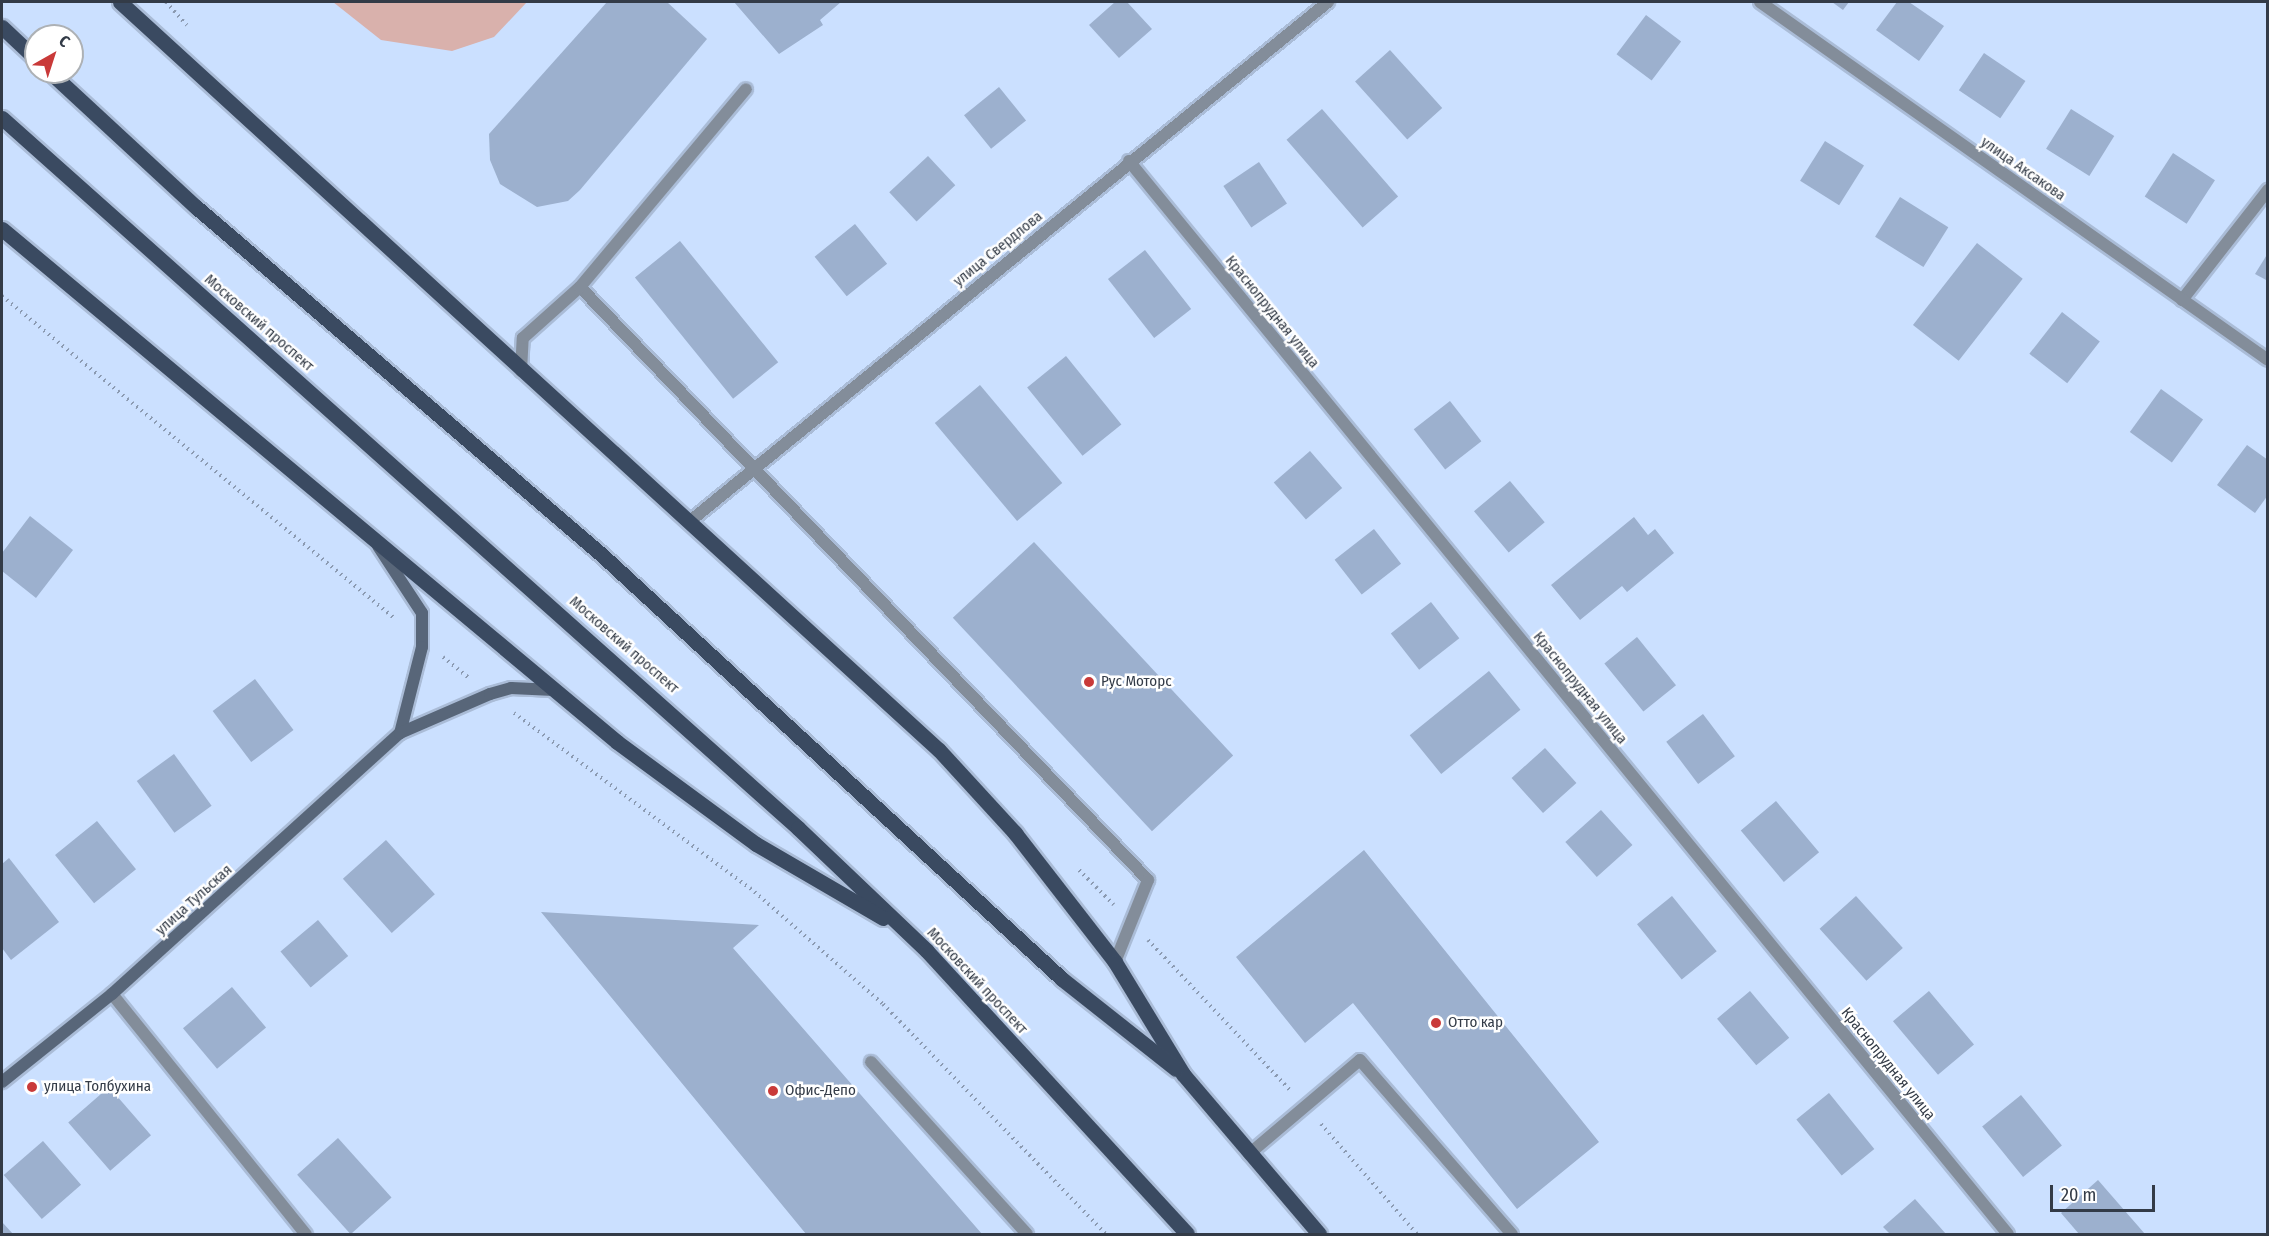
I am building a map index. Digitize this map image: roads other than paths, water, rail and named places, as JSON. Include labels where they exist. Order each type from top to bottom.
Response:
[{"type":"main road","points":[[120,2],[521,371],[939,750],[1015,833],[1116,962],[1183,1074],[1319,1234]]},
{"type":"main road","points":[[2,27],[24,48]]},
{"type":"main road","points":[[63,84],[196,207],[603,556],[1062,979],[1183,1074]]},
{"type":"main road","name":"Московский проспект","points":[[2,118],[697,734],[903,930],[1187,1234]]},
{"type":"main road","points":[[2,229],[554,690],[756,844],[903,930]]},
{"type":"street","name":"улица Свердлова","points":[[689,522],[1129,161],[1328,2]]},
{"type":"street","name":"улица Аксакова","points":[[1760,2],[2268,360]]},
{"type":"street","points":[[521,371],[523,338],[580,287],[746,88]]},
{"type":"street","name":"Краснопрудная улица","points":[[1129,161],[2008,1234]]},
{"type":"street","points":[[2182,300],[2268,190]]},
{"type":"street","points":[[580,287],[751,469],[1148,880],[1116,962]]},
{"type":"street","points":[[378,545],[422,613],[422,640],[400,733]]},
{"type":"street","points":[[400,733],[490,694],[511,688],[554,690]]},
{"type":"street","name":"улица Тульская","points":[[2,1082],[112,994],[400,733]]},
{"type":"street","points":[[112,994],[306,1234]]},
{"type":"street","points":[[1249,1154],[1360,1060],[1512,1234]]},
{"type":"street","points":[[871,1062],[1027,1234]]},
{"type":"place","name":"Рус Моторс","points":[[1089,682]]},
{"type":"place","name":"Отто кар","points":[[1436,1023]]},
{"type":"place","name":"улица Толбухина","points":[[32,1087]]},
{"type":"place","name":"Офис-Депо","points":[[773,1091]]}]
